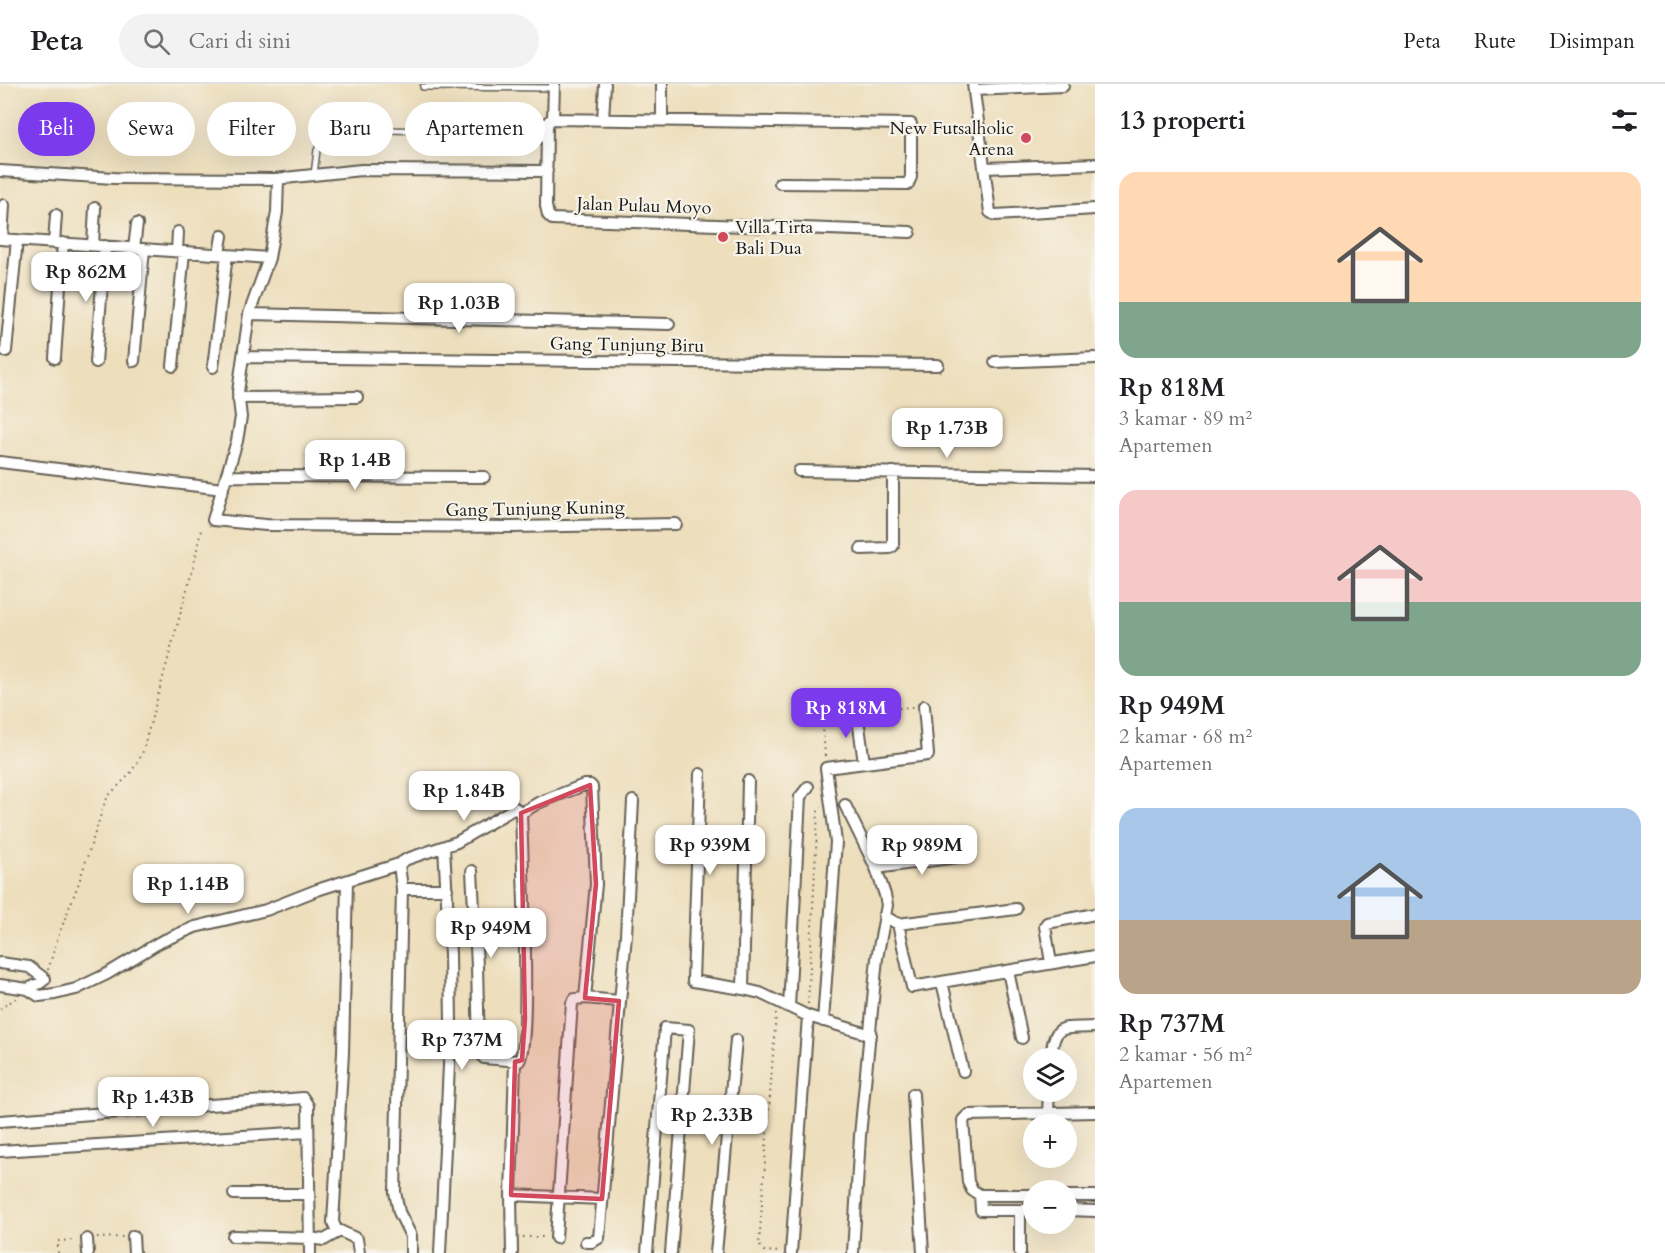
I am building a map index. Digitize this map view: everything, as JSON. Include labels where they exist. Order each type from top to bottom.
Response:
[{"type":"street","points":[[603,120],[605,84]]},
{"type":"street","points":[[662,84],[662,119]]},
{"type":"street","name":"Jalan Pulau Moyo","points":[[554,86],[553,119],[549,122],[548,133],[546,209],[550,217],[556,220],[910,232]]},
{"type":"street","points":[[1063,86],[973,87],[990,212],[1006,214],[1095,209]]},
{"type":"street","points":[[553,119],[911,124],[911,177],[908,184],[780,183]]},
{"type":"street","points":[[985,168],[1095,164]]},
{"type":"street","points":[[0,171],[114,178],[278,179],[360,170],[547,171]]},
{"type":"street","points":[[213,520],[239,431],[238,398],[249,314],[269,258],[277,212],[278,179]]},
{"type":"street","points":[[4,206],[1,239],[269,258]]},
{"type":"street","points":[[93,245],[95,208]]},
{"type":"street","points":[[55,358],[59,243],[56,215]]},
{"type":"street","points":[[134,361],[139,248],[136,224]]},
{"type":"street","points":[[173,366],[181,251],[178,232]]},
{"type":"street","points":[[213,368],[223,254],[222,237]]},
{"type":"street","points":[[6,351],[17,240]]},
{"type":"street","points":[[96,362],[105,246]]},
{"type":"street","points":[[249,314],[669,324]]},
{"type":"street","name":"Gang Tunjung Biru","points":[[244,357],[938,365]]},
{"type":"street","points":[[995,362],[1095,358]]},
{"type":"street","points":[[238,398],[357,397]]},
{"type":"street","points":[[0,462],[223,489]]},
{"type":"street","points":[[799,471],[1095,476]]},
{"type":"street","points":[[861,549],[894,546],[893,472]]},
{"type":"street","points":[[227,476],[484,477]]},
{"type":"street","name":"Gang Tunjung Kuning","points":[[213,520],[266,525],[489,527],[676,524]]},
{"type":"street","points":[[823,1021],[836,842],[826,768],[928,755],[924,706]]},
{"type":"street","points":[[856,711],[864,763]]},
{"type":"street","points":[[700,774],[693,981],[743,988],[777,1000],[808,1016],[871,1035]]},
{"type":"street","points":[[743,988],[748,781]]},
{"type":"street","points":[[521,813],[538,803],[585,785],[592,787],[596,884],[585,998]]},
{"type":"street","points":[[789,1007],[800,797],[808,787]]},
{"type":"street","points":[[586,1242],[592,1242],[598,1238],[627,923],[633,801]]},
{"type":"street","points":[[845,805],[876,868],[886,900],[877,958],[859,1148],[853,1253]]},
{"type":"street","points":[[0,986],[48,996],[76,989],[107,974],[160,942],[195,927],[266,910],[300,896],[399,864],[469,836],[515,808],[521,813],[525,1020],[523,1056],[515,1062],[484,1058],[479,1050],[472,871]]},
{"type":"street","points":[[440,1253],[451,1024],[444,847]]},
{"type":"street","points":[[876,868],[964,856]]},
{"type":"street","points":[[399,864],[402,889],[395,1192],[399,1212],[411,1236],[411,1253]]},
{"type":"street","points":[[347,882],[343,1053],[333,1222],[336,1229],[357,1239],[359,1253]]},
{"type":"street","points":[[402,889],[447,889]]},
{"type":"street","points":[[884,916],[898,924],[1016,909]]},
{"type":"street","points":[[1051,963],[1045,926],[1047,923],[1095,914]]},
{"type":"street","points":[[898,924],[912,987],[1095,956]]},
{"type":"street","points":[[0,963],[29,967],[45,979],[32,991]]},
{"type":"street","points":[[1008,970],[1022,1038]]},
{"type":"street","points":[[942,982],[963,1071]]},
{"type":"street","points":[[556,1238],[572,1003],[575,999],[585,998],[620,1001]]},
{"type":"street","points":[[790,1252],[808,1016]]},
{"type":"street","points":[[647,1253],[665,1028],[689,1030],[671,1253]]},
{"type":"street","points":[[1053,1048],[1053,1038],[1062,1029],[1095,1028]]},
{"type":"street","points":[[716,1253],[736,1040]]},
{"type":"street","points":[[512,1253],[511,1195],[515,1062]]},
{"type":"street","points":[[913,1094],[923,1253]]},
{"type":"street","points":[[0,1121],[303,1098],[308,1106],[310,1253]]},
{"type":"street","points":[[1048,1102],[1048,1112]]},
{"type":"street","points":[[1023,1196],[980,1195],[972,1190],[968,1182],[963,1120],[965,1117],[968,1114],[1095,1112]]},
{"type":"street","points":[[0,1151],[308,1132]]},
{"type":"street","points":[[234,1194],[308,1194]]},
{"type":"street","points":[[511,1195],[602,1199]]},
{"type":"street","points":[[980,1195],[981,1210],[1020,1210],[1020,1253]]},
{"type":"street","points":[[1077,1196],[1095,1196]]},
{"type":"street","points":[[1077,1210],[1095,1210]]},
{"type":"street","points":[[233,1236],[324,1240],[340,1231]]},
{"type":"street","points":[[133,1236],[134,1253]]},
{"type":"street","points":[[87,1239],[88,1253]]},
{"type":"lane","points":[[423,87],[554,86]]},
{"type":"lane","points":[[393,130],[548,133]]},
{"type":"lane","points":[[314,175],[316,156]]},
{"type":"path","points":[[45,979],[105,802],[130,774],[142,754],[201,530],[213,520]]},
{"type":"path","points":[[808,1016],[818,811],[829,795]]},
{"type":"path","points":[[777,1000],[759,1245],[764,1251],[790,1252]]},
{"type":"path","points":[[58,1253],[58,1241],[133,1236]]},
{"type":"path","points":[[511,1236],[556,1238]]},
{"type":"highlighted area","points":[[590,785],[596,884],[585,998],[619,1001],[602,1199],[511,1195],[515,1062],[522,1060],[525,1019],[521,813]]},
{"type":"place","name":"New Futsalholic Arena","points":[[1026,138]]},
{"type":"place","name":"Villa Tirta Bali Dua","points":[[723,237]]}]
